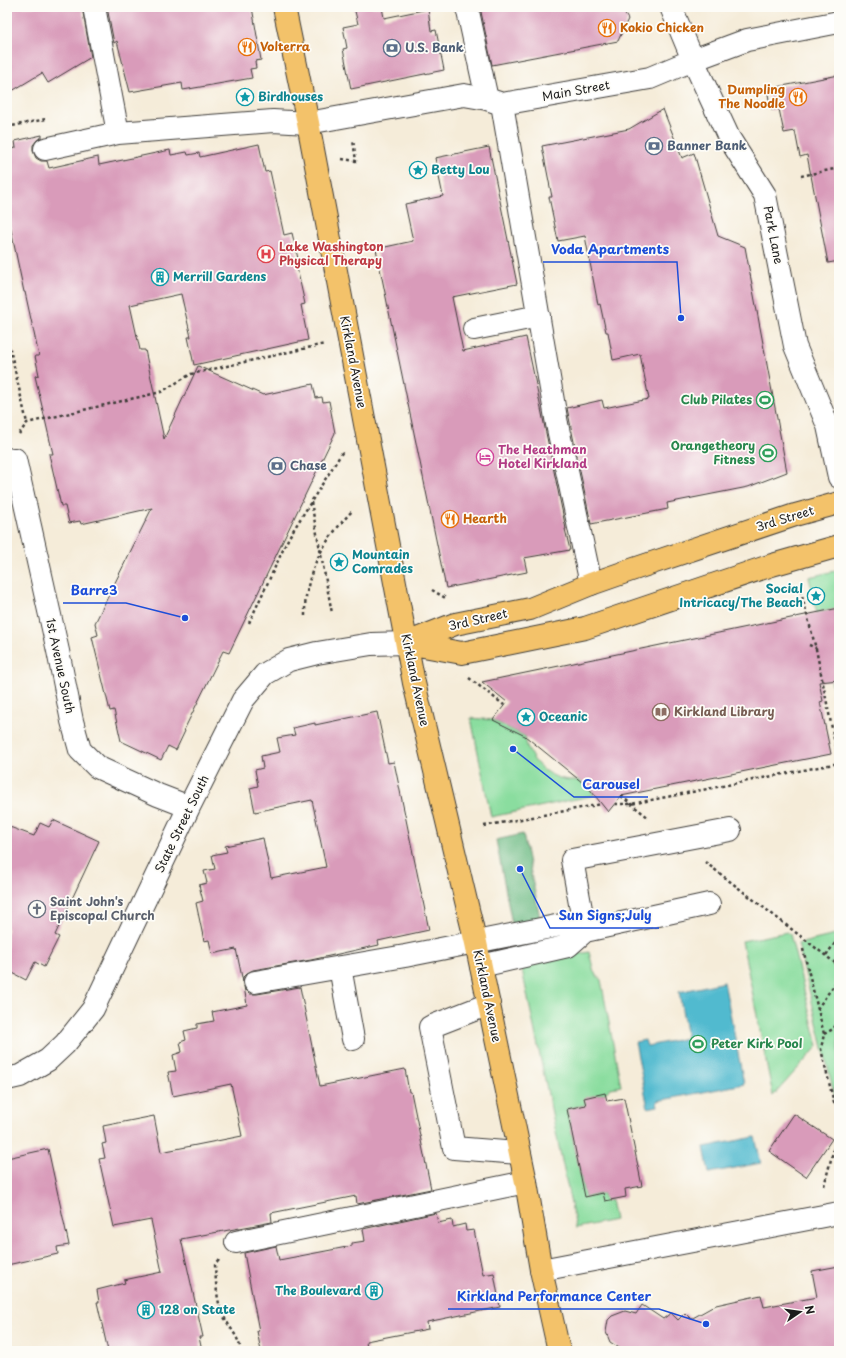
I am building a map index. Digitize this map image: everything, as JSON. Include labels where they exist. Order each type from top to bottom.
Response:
[{"type":"main road","name":"Kirkland Avenue","points":[[284,7],[308,122],[414,683],[476,942],[526,1182],[559,1351]]},
{"type":"main road","name":"3rd Street","points":[[407,643],[455,624],[530,608],[591,584],[795,515],[839,503]]},
{"type":"main road","name":"3rd Street","points":[[407,643],[462,653],[586,628],[772,565],[839,546]]},
{"type":"street","points":[[94,7],[118,133]]},
{"type":"street","points":[[467,7],[495,101],[539,316],[557,424],[591,584]]},
{"type":"street","name":"Park Lane","points":[[671,7],[693,60],[729,138],[765,195],[795,346],[828,426],[839,477]]},
{"type":"street","name":"Main Street","points":[[45,149],[118,133],[273,121],[308,122],[464,95],[495,101],[650,78],[747,40],[839,22]]},
{"type":"street","points":[[474,329],[539,316]]},
{"type":"street","name":"1st Avenue South","points":[[11,460],[58,651],[72,721],[80,750],[97,767],[158,795],[190,807]]},
{"type":"street","name":"State Street South","points":[[7,1079],[20,1076],[48,1060],[65,1044],[93,1009],[243,700],[265,674],[289,660],[317,653],[372,644],[407,643]]},
{"type":"street","points":[[585,931],[572,860],[676,839],[730,830]]},
{"type":"street","points":[[255,982],[561,925],[585,931],[710,904]]},
{"type":"street","points":[[481,966],[568,946],[585,931]]},
{"type":"street","points":[[340,967],[353,1039]]},
{"type":"street","points":[[489,1004],[430,1027],[454,1148],[519,1153]]},
{"type":"street","points":[[236,1242],[526,1182]]},
{"type":"street","points":[[542,1270],[839,1213]]},
{"type":"path","points":[[7,127],[46,119]]},
{"type":"path","points":[[341,158],[356,161],[352,139]]},
{"type":"path","points":[[801,176],[839,168]]},
{"type":"path","points":[[7,336],[26,423],[161,392],[191,374],[348,338]]},
{"type":"path","points":[[249,623],[288,537],[342,451]]},
{"type":"path","points":[[311,501],[332,613]]},
{"type":"path","points":[[305,616],[306,591],[320,553],[341,523],[353,510]]},
{"type":"path","points":[[615,804],[631,804],[839,763],[816,648],[797,577]]},
{"type":"path","points":[[432,590],[452,601]]},
{"type":"path","points":[[809,645],[816,648]]},
{"type":"path","points":[[468,676],[504,705]]},
{"type":"path","points":[[621,796],[839,966]]},
{"type":"path","points":[[484,826],[602,804]]},
{"type":"path","points":[[826,955],[839,938]]},
{"type":"path","points":[[803,949],[824,1034],[821,1049],[834,1103],[839,1102]]},
{"type":"path","points":[[817,1009],[839,978]]},
{"type":"path","points":[[824,1034],[833,1029],[839,1021]]},
{"type":"path","points":[[824,1186],[839,1129]]},
{"type":"path","points":[[236,1242],[215,1265],[216,1288],[222,1314],[240,1344],[242,1351]]},
{"type":"green space","points":[[839,570],[839,718],[809,577]]},
{"type":"green space","points":[[471,718],[493,720],[525,736],[531,755],[544,770],[560,778],[580,780],[595,795],[491,817]]},
{"type":"green space","points":[[523,834],[540,918],[512,924],[496,840]]},
{"type":"green space","points":[[787,932],[790,934],[818,1046],[773,1096],[742,941]]},
{"type":"green space","points":[[839,934],[839,1114],[798,944]]},
{"type":"green space","points":[[589,952],[594,972],[601,980],[621,1086],[611,1088],[605,1093],[585,1098],[586,1105],[567,1109],[585,1197],[603,1193],[605,1201],[611,1200],[615,1220],[576,1228],[521,965]]},
{"type":"water","name":"Peter Kirk Pool","points":[[724,982],[744,1084],[657,1101],[658,1106],[648,1108],[635,1042],[645,1040],[647,1046],[687,1038],[679,992]]},
{"type":"water","points":[[755,1137],[761,1163],[709,1173],[704,1147]]},
{"type":"building","points":[[7,7],[82,7],[91,57],[48,83],[42,73],[7,94]]},
{"type":"building","points":[[107,7],[252,7],[261,60],[255,61],[256,68],[250,69],[252,78],[183,90],[182,83],[130,92],[117,41],[114,43]]},
{"type":"building","name":"U.S. Bank","points":[[354,7],[382,7],[384,18],[428,9],[431,31],[436,30],[444,70],[351,89],[343,49],[347,48],[343,27],[358,24]]},
{"type":"building","points":[[480,7],[620,7],[628,19],[618,41],[492,65]]},
{"type":"building","points":[[839,75],[839,261],[828,263],[807,155],[800,157],[795,131],[784,133],[779,109],[771,110],[767,89]]},
{"type":"building","points":[[663,109],[682,158],[694,153],[718,236],[745,247],[787,472],[748,487],[667,503],[668,509],[591,524],[567,408],[602,400],[604,408],[649,399],[640,354],[613,360],[608,332],[606,332],[600,304],[598,305],[585,236],[558,241],[549,197],[552,197],[542,146],[629,129]]},
{"type":"building","points":[[42,135],[42,137],[33,145],[33,151],[36,158],[41,161],[47,161],[49,168],[98,157],[99,165],[170,150],[171,155],[187,152],[188,155],[199,153],[200,157],[259,144],[265,172],[270,171],[284,235],[292,233],[300,267],[297,268],[305,304],[301,305],[308,340],[194,365],[188,337],[191,337],[181,294],[130,305],[140,350],[145,350],[164,439],[198,366],[263,395],[313,384],[316,398],[322,397],[323,402],[329,401],[335,433],[229,653],[223,651],[184,730],[185,731],[176,750],[168,746],[161,760],[121,741],[114,710],[110,711],[92,637],[98,635],[95,623],[152,508],[81,524],[80,521],[69,523],[65,506],[61,506],[49,454],[53,454],[35,376],[39,375],[35,356],[39,356],[7,211],[7,150],[16,148],[15,141]]},
{"type":"building","name":"The Heathman Hotel Kirkland","points":[[489,147],[517,284],[452,297],[463,351],[526,337],[570,550],[524,558],[527,572],[446,588],[376,249],[413,241],[405,204],[443,196],[435,158]]},
{"type":"building","name":"Kirkland Library","points":[[839,608],[839,680],[819,682],[823,701],[820,702],[831,754],[621,796],[608,812],[588,787],[525,736],[493,720],[507,702],[482,682]]},
{"type":"building","points":[[377,712],[388,763],[394,762],[429,930],[378,941],[379,945],[311,960],[253,970],[243,977],[243,982],[236,949],[212,954],[209,940],[204,941],[196,903],[203,901],[199,885],[207,883],[204,871],[215,869],[212,855],[227,852],[225,846],[263,838],[271,878],[326,867],[312,800],[255,812],[250,788],[258,786],[255,770],[263,768],[261,756],[280,752],[277,738],[295,735],[293,728]]},
{"type":"building","name":"Saint John's Episcopal Church","points":[[53,820],[99,841],[55,935],[59,937],[44,967],[35,962],[26,980],[7,970],[7,826],[34,836],[40,823],[49,827]]},
{"type":"building","points":[[244,986],[250,994],[300,987],[320,1086],[405,1069],[431,1189],[357,1204],[356,1196],[271,1213],[272,1222],[181,1239],[203,1337],[199,1337],[202,1351],[108,1351],[97,1302],[99,1302],[97,1290],[125,1283],[124,1280],[162,1272],[151,1220],[114,1227],[99,1159],[105,1158],[102,1144],[106,1143],[103,1126],[154,1116],[161,1152],[242,1136],[231,1084],[173,1096],[168,1072],[176,1071],[173,1055],[182,1052],[180,1042],[186,1040],[184,1031],[197,1028],[197,1024],[214,1021],[212,1012],[247,1005]]},
{"type":"building","points":[[605,1093],[607,1101],[624,1098],[642,1186],[625,1189],[626,1197],[605,1201],[603,1193],[585,1197],[567,1109],[586,1105],[584,1098]]},
{"type":"building","points":[[794,1114],[832,1139],[806,1177],[769,1151]]},
{"type":"building","points":[[48,1149],[69,1245],[57,1247],[58,1254],[7,1265],[7,1158]]},
{"type":"building","name":"The Boulevard","points":[[436,1213],[438,1223],[452,1220],[453,1227],[465,1224],[466,1231],[474,1230],[483,1275],[494,1273],[500,1307],[427,1322],[428,1329],[366,1341],[367,1351],[261,1351],[257,1331],[259,1331],[244,1253],[276,1246],[279,1260],[352,1246],[352,1243],[365,1241],[363,1229]]},
{"type":"building","points":[[839,1266],[839,1351],[624,1351],[610,1342],[606,1332],[608,1320],[612,1316],[625,1311],[636,1314],[642,1305],[663,1319],[671,1313],[678,1320],[685,1313],[691,1319],[716,1305],[761,1295],[764,1307],[817,1297],[812,1271]]},
{"type":"place","name":"Kokio Chicken","points":[[607,28]]},
{"type":"place","name":"Volterra","points":[[247,47]]},
{"type":"place","name":"U.S. Bank","points":[[392,48]]},
{"type":"place","name":"Birdhouses","points":[[245,97]]},
{"type":"place","name":"Dumpling The Noodle","points":[[798,97]]},
{"type":"place","name":"Banner Bank","points":[[654,146]]},
{"type":"place","name":"Betty Lou","points":[[418,170]]},
{"type":"place","name":"Lake Washington Physical Therapy","points":[[266,254]]},
{"type":"place","name":"Merrill Gardens","points":[[160,277]]},
{"type":"place","name":"Voda Apartments","points":[[681,318]]},
{"type":"place","name":"Club Pilates","points":[[765,400]]},
{"type":"place","name":"Orangetheory Fitness","points":[[768,453]]},
{"type":"place","name":"The Heathman Hotel Kirkland","points":[[485,457]]},
{"type":"place","name":"Chase","points":[[277,466]]},
{"type":"place","name":"Hearth","points":[[450,519]]},
{"type":"place","name":"Mountain Comrades","points":[[339,562]]},
{"type":"place","name":"Social Intricacy/The Beach","points":[[816,596]]},
{"type":"place","name":"Barre3","points":[[185,618]]},
{"type":"place","name":"Kirkland Library","points":[[661,712]]},
{"type":"place","name":"Oceanic","points":[[526,717]]},
{"type":"place","name":"Carousel","points":[[513,749]]},
{"type":"place","name":"Sun Signs;July","points":[[520,869]]},
{"type":"place","name":"Saint John's Episcopal Church","points":[[37,909]]},
{"type":"place","name":"Peter Kirk Pool","points":[[698,1044]]},
{"type":"place","name":"The Boulevard","points":[[374,1291]]},
{"type":"place","name":"128 on State","points":[[146,1310]]},
{"type":"place","name":"Kirkland Performance Center","points":[[706,1324]]}]
